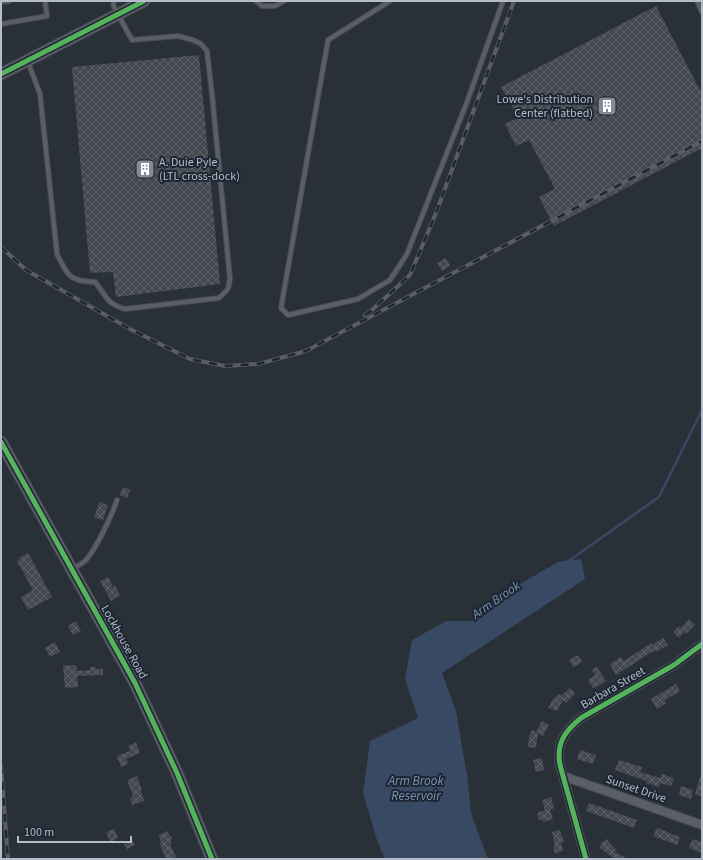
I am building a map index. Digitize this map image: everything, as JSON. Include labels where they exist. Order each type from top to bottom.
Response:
[{"type":"street","points":[[1,74],[144,1]]},
{"type":"street","name":"Lockhouse Road","points":[[1,442],[119,652],[150,713],[177,773],[212,859]]},
{"type":"street","name":"Barbara Street","points":[[586,859],[559,759],[560,746],[564,737],[573,724],[581,718],[674,665],[702,644]]},
{"type":"street","name":"Sunset Drive","points":[[563,776],[702,825]]},
{"type":"lane","points":[[1,2],[9,1]]},
{"type":"lane","points":[[1,24],[47,16],[45,1]]},
{"type":"lane","points":[[28,60],[40,94],[57,254],[68,274],[80,281],[95,282],[109,302],[125,309],[219,298],[228,290],[230,279],[212,94],[206,50],[201,44],[193,40],[178,36],[132,40],[114,7],[113,1]]},
{"type":"lane","points":[[256,1],[262,6],[275,6],[284,1]]},
{"type":"lane","points":[[390,1],[328,40],[281,308],[288,314],[358,299],[390,280],[407,254],[467,102],[504,1]]},
{"type":"lane","points":[[697,1],[702,12]]},
{"type":"lane","points":[[72,569],[86,559],[91,552],[111,516],[117,500]]},
{"type":"water","name":"Arm Brook Reservoir","points":[[581,559],[585,579],[442,673],[456,711],[467,775],[471,813],[488,859],[385,859],[377,840],[363,793],[370,741],[418,718],[405,679],[412,640],[446,621],[474,621],[501,595],[558,562]]},
{"type":"building","name":"Lowe's Distribution Center (flatbed)","points":[[656,6],[702,94],[702,148],[554,226],[539,197],[555,189],[529,140],[516,146],[505,124],[518,118],[501,87]]},
{"type":"building","name":"A. Duie Pyle (LTL cross-dock)","points":[[199,55],[220,284],[116,297],[113,272],[90,273],[72,67]]},
{"type":"building","points":[[446,258],[450,266],[442,271],[437,263]]},
{"type":"building","points":[[123,487],[131,490],[127,498],[119,495]]},
{"type":"building","points":[[99,502],[108,505],[103,520],[94,518]]},
{"type":"building","points":[[28,553],[52,597],[28,610],[21,597],[33,590],[17,561],[20,560],[19,558]]},
{"type":"building","points":[[108,577],[113,587],[115,585],[120,595],[111,601],[100,581]]},
{"type":"building","points":[[689,619],[695,625],[686,634],[684,632],[679,638],[673,632],[679,626],[681,628]]},
{"type":"building","points":[[76,621],[81,631],[73,635],[68,626]]},
{"type":"building","points":[[663,638],[668,645],[656,652],[655,650],[616,675],[610,664],[621,657],[624,661],[651,643],[652,645]]},
{"type":"building","points":[[55,642],[60,652],[50,657],[45,648]]},
{"type":"building","points":[[578,655],[582,662],[573,667],[569,660]]},
{"type":"building","points":[[76,665],[77,671],[90,670],[90,667],[103,669],[103,675],[77,676],[78,687],[65,688],[63,666]]},
{"type":"building","points":[[597,667],[606,681],[593,688],[588,680],[595,675],[592,670]]},
{"type":"building","points":[[676,684],[680,691],[665,700],[666,703],[657,709],[651,699]]},
{"type":"building","points":[[570,688],[575,694],[566,703],[563,700],[557,711],[548,708],[553,699],[559,694],[561,696]]},
{"type":"building","points":[[542,721],[549,725],[543,736],[538,733],[536,748],[528,747],[529,737],[532,730],[536,732]]},
{"type":"building","points":[[136,742],[140,753],[126,759],[128,764],[121,767],[117,756],[130,751],[128,746]]},
{"type":"building","points":[[580,750],[596,755],[593,764],[577,759]]},
{"type":"building","points":[[542,758],[544,770],[536,772],[533,760]]},
{"type":"building","points":[[619,760],[642,767],[640,772],[660,778],[662,774],[674,778],[671,786],[660,783],[659,787],[646,783],[647,781],[615,770]]},
{"type":"building","points":[[137,776],[144,801],[132,805],[130,798],[133,796],[127,780]]},
{"type":"building","points":[[700,777],[702,777],[702,796],[695,794]]},
{"type":"building","points":[[681,786],[693,790],[691,799],[679,795]]},
{"type":"building","points":[[551,797],[554,808],[550,810],[553,819],[543,822],[542,819],[539,820],[537,813],[545,810],[542,800]]},
{"type":"building","points":[[589,803],[637,820],[634,828],[586,811]]},
{"type":"building","points":[[657,828],[680,837],[677,845],[653,836]]},
{"type":"building","points":[[114,829],[118,838],[110,842],[106,832]]},
{"type":"building","points":[[560,830],[564,842],[561,842],[563,851],[555,853],[552,832]]},
{"type":"building","points":[[167,831],[173,839],[171,840],[172,843],[170,844],[176,857],[171,859],[166,859],[158,836]]},
{"type":"building","points":[[607,839],[616,849],[615,852],[628,859],[611,859],[612,857],[600,848],[600,844]]},
{"type":"building","points":[[692,839],[702,842],[702,853],[689,848]]},
{"type":"building","points":[[132,840],[135,845],[127,849],[124,844]]},
{"type":"waterway","name":"Arm Brook","points":[[567,562],[659,497],[702,410]]},
{"type":"railway","points":[[365,315],[410,275],[436,213],[514,1]]},
{"type":"railway","points":[[1,247],[26,270],[130,329],[190,359],[225,366],[258,364],[306,351],[702,141]]},
{"type":"railway","points":[[1,766],[8,859]]},
{"type":"cycle path","points":[[1,74],[144,1]]},
{"type":"cycle path","points":[[1,442],[135,683],[177,773],[212,859]]},
{"type":"cycle path","points":[[586,859],[560,765],[559,750],[563,738],[570,728],[581,718],[674,665],[702,644]]},
{"type":"place","name":"Lowe's Distribution Center (flatbed)","points":[[607,106]]},
{"type":"place","name":"A. Duie Pyle (LTL cross-dock)","points":[[145,169]]}]
